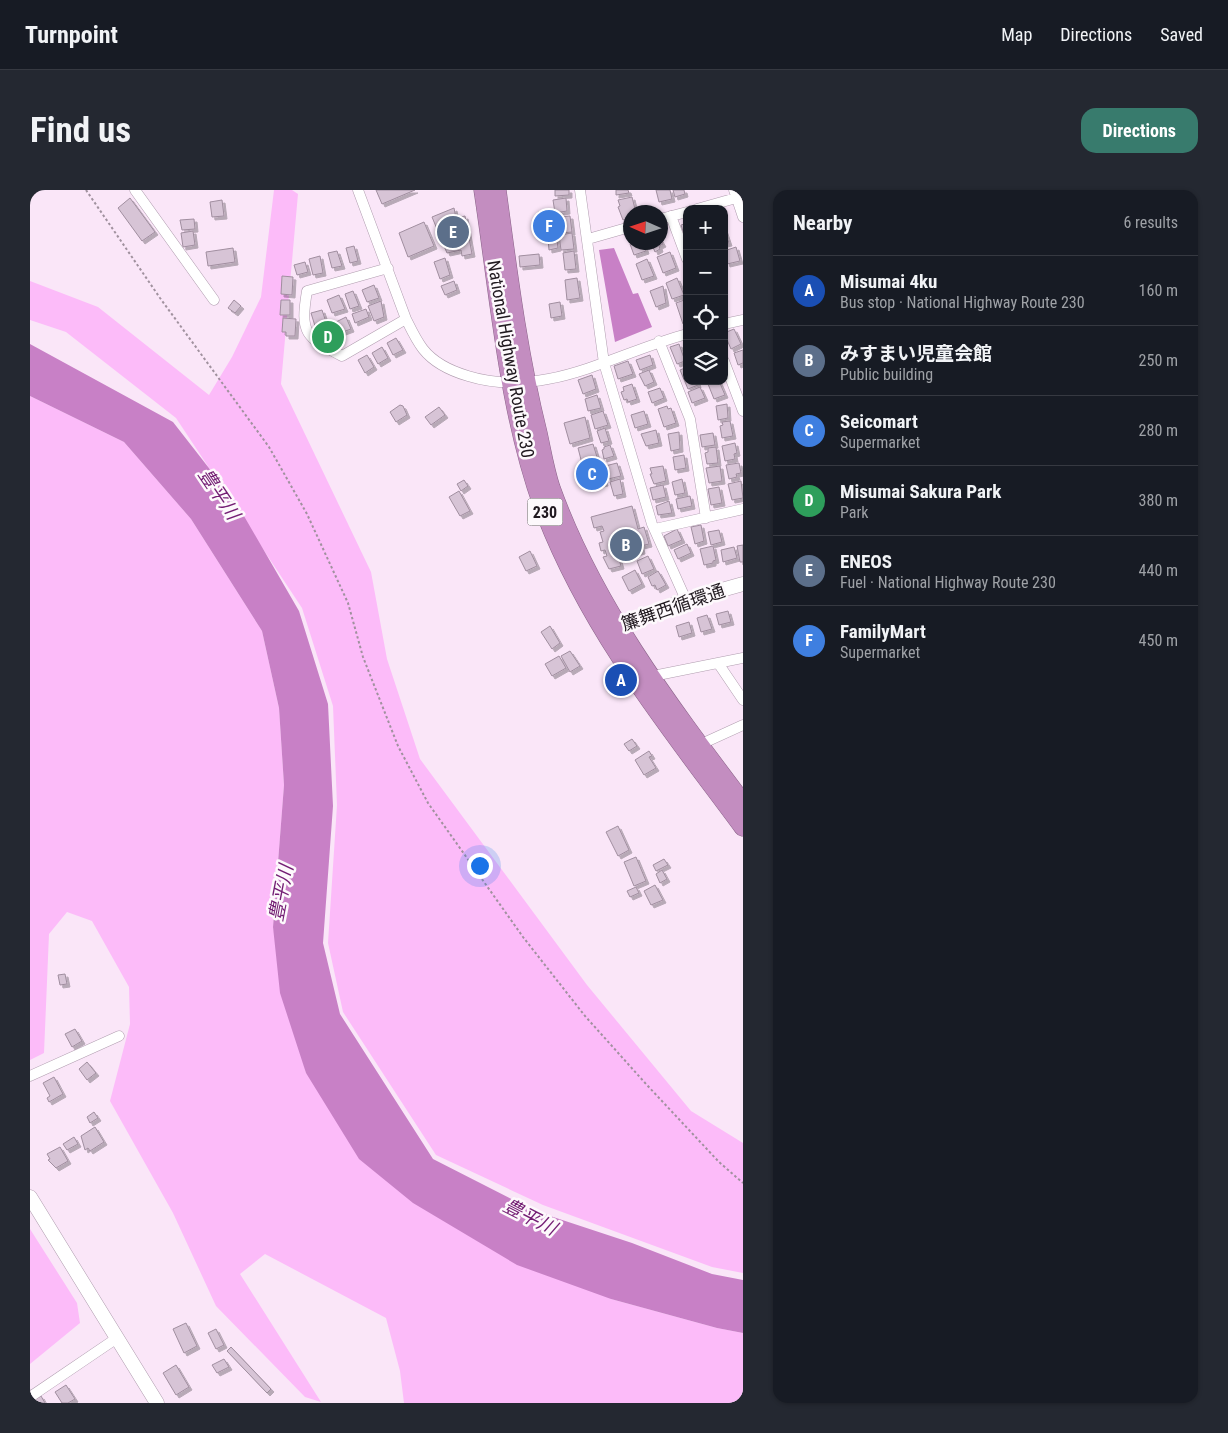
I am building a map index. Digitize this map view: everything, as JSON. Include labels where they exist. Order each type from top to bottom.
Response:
[{"type":"highway","name":"National Highway Route 230","points":[[483,190],[519,384],[551,486],[580,558],[610,629],[693,748],[739,807],[743,827]]},
{"type":"highway","name":"National Highway Route 230","points":[[497,190],[519,384]]},
{"type":"street","points":[[135,190],[214,300]]},
{"type":"street","points":[[358,190],[406,320],[424,350],[451,371],[476,379],[519,384],[566,376],[659,341],[683,335]]},
{"type":"street","points":[[580,190],[604,363],[655,529],[686,600]]},
{"type":"street","points":[[709,205],[738,195],[743,218]]},
{"type":"street","points":[[668,217],[683,213]]},
{"type":"street","points":[[671,216],[684,250]]},
{"type":"street","points":[[588,239],[623,229]]},
{"type":"street","points":[[388,268],[307,291],[303,314],[307,331],[315,342],[342,356],[406,320]]},
{"type":"street","points":[[728,323],[743,320]]},
{"type":"street","points":[[659,341],[690,419],[706,518]]},
{"type":"street","points":[[728,372],[743,411]]},
{"type":"street","points":[[655,529],[743,509]]},
{"type":"street","name":"簾舞西循環通","points":[[610,629],[686,600],[743,584]]},
{"type":"street","points":[[643,678],[743,658]]},
{"type":"street","points":[[718,663],[743,700]]},
{"type":"street","points":[[693,748],[743,725]]},
{"type":"street","points":[[30,1076],[119,1036]]},
{"type":"street","points":[[30,1197],[157,1403]]},
{"type":"street","points":[[30,1397],[117,1338]]},
{"type":"path","points":[[86,190],[160,298],[269,447],[307,514],[348,603],[362,657],[398,746],[428,803],[523,937],[585,1016],[719,1162],[743,1183]]},
{"type":"shaded area","points":[[274,190],[292,190],[298,194],[281,384],[371,572],[387,659],[420,759],[587,985],[691,1111],[743,1143],[743,1273],[712,1267],[543,1205],[436,1155],[343,1012],[328,943],[337,805],[333,706],[302,608],[176,418],[66,332],[30,320],[30,281],[98,307],[209,395],[232,357],[261,297]]},
{"type":"shaded area","points":[[333,326],[343,348],[318,340],[316,333]]},
{"type":"shaded area","points":[[30,396],[124,442],[191,519],[262,631],[279,708],[284,785],[273,927],[306,1073],[611,1299],[717,1328],[743,1333],[743,1403],[404,1403],[400,1371],[386,1318],[265,1254],[240,1274],[321,1402],[305,1397],[216,1306],[173,1213],[110,1101],[130,1024],[129,987],[92,921],[67,912],[49,934],[44,1053],[30,1060]]},
{"type":"shaded area","points":[[30,1229],[77,1303],[80,1323],[30,1364]]},
{"type":"water","points":[[614,248],[633,294],[638,293],[652,327],[615,342],[599,250]]},
{"type":"water","name":"豊平川","points":[[30,344],[173,422],[237,504],[299,611],[328,704],[333,806],[323,943],[340,1014],[433,1159],[535,1211],[632,1243],[712,1274],[743,1280],[743,1333],[717,1328],[611,1299],[517,1265],[413,1203],[359,1159],[306,1073],[280,993],[273,927],[284,785],[279,708],[262,631],[191,519],[124,442],[30,396]]},
{"type":"building","points":[[376,190],[415,190],[382,204]]},
{"type":"building","points":[[555,190],[569,190],[569,195],[555,196]]},
{"type":"building","points":[[616,190],[628,190],[629,193],[616,195]]},
{"type":"building","points":[[656,190],[670,190],[672,199],[659,202]]},
{"type":"building","points":[[673,190],[684,190],[685,194],[675,197]]},
{"type":"building","points":[[632,197],[634,205],[623,205],[623,220],[618,207],[620,206],[618,200]]},
{"type":"building","points":[[130,198],[155,232],[142,241],[118,208]]},
{"type":"building","points":[[566,198],[567,211],[555,213],[553,200]]},
{"type":"building","points":[[222,200],[224,216],[212,217],[210,202]]},
{"type":"building","points":[[454,208],[456,218],[465,216],[472,254],[462,256],[461,250],[447,253],[432,217]],"holes":[[[456,224],[460,241],[452,243],[449,225]]]},
{"type":"building","points":[[553,210],[558,248],[549,250],[548,239],[542,240],[538,212]]},
{"type":"building","points":[[570,216],[572,232],[561,233],[559,217]]},
{"type":"building","points":[[194,219],[195,229],[182,230],[180,220]]},
{"type":"building","points":[[424,222],[434,246],[408,257],[399,233]]},
{"type":"building","points":[[193,231],[195,245],[183,247],[181,233]]},
{"type":"building","points":[[572,233],[574,249],[561,250],[559,235]]},
{"type":"building","points":[[354,246],[358,261],[350,263],[346,248]]},
{"type":"building","points":[[736,247],[740,261],[728,264],[728,250]]},
{"type":"building","points":[[233,248],[235,262],[208,266],[206,252]]},
{"type":"building","points":[[632,250],[646,250],[646,251],[634,255]]},
{"type":"building","points":[[337,251],[342,266],[332,268],[328,253]]},
{"type":"building","points":[[574,251],[576,269],[565,270],[563,253]]},
{"type":"building","points":[[670,252],[676,268],[663,273],[657,257]]},
{"type":"building","points":[[539,254],[540,265],[520,267],[519,256]]},
{"type":"building","points":[[320,256],[323,273],[313,275],[309,259]]},
{"type":"building","points":[[445,258],[450,275],[440,279],[434,262]]},
{"type":"building","points":[[647,259],[654,276],[642,280],[636,264]]},
{"type":"building","points":[[305,262],[308,272],[297,275],[294,265]]},
{"type":"building","points":[[282,276],[293,277],[292,295],[281,294]]},
{"type":"building","points":[[577,278],[580,298],[567,300],[565,280]]},
{"type":"building","points":[[677,278],[683,295],[672,299],[666,283]]},
{"type":"building","points":[[454,281],[457,290],[445,295],[441,286]]},
{"type":"building","points":[[374,285],[379,298],[367,302],[362,290]]},
{"type":"building","points":[[663,286],[666,303],[656,307],[650,291]]},
{"type":"building","points":[[353,291],[359,306],[350,309],[345,294]]},
{"type":"building","points":[[339,295],[345,309],[332,313],[327,300]]},
{"type":"building","points":[[234,300],[241,306],[235,313],[228,308]]},
{"type":"building","points":[[281,300],[290,300],[290,315],[280,315]]},
{"type":"building","points":[[683,300],[683,324],[676,303]]},
{"type":"building","points":[[381,301],[384,317],[374,321],[368,306]]},
{"type":"building","points":[[560,302],[562,316],[551,318],[549,304]]},
{"type":"building","points":[[366,309],[369,317],[355,323],[352,314]]},
{"type":"building","points":[[322,310],[326,322],[315,326],[311,313]]},
{"type":"building","points":[[346,317],[351,329],[340,333],[336,322]]},
{"type":"building","points":[[283,318],[296,319],[295,336],[286,336],[286,332],[282,332]]},
{"type":"building","points":[[734,329],[741,344],[731,349],[728,342],[728,331]]},
{"type":"building","points":[[396,338],[403,350],[393,355],[387,343]]},
{"type":"building","points":[[679,344],[683,362],[677,364],[670,347]]},
{"type":"building","points":[[382,347],[388,358],[378,364],[372,353]]},
{"type":"building","points":[[743,350],[743,363],[738,365],[734,353]]},
{"type":"building","points":[[367,355],[374,367],[365,373],[358,360]]},
{"type":"building","points":[[650,355],[653,365],[640,370],[636,360]]},
{"type":"building","points":[[628,361],[633,374],[618,379],[614,366]]},
{"type":"building","points":[[649,370],[654,382],[645,386],[639,374]]},
{"type":"building","points":[[592,375],[596,389],[583,394],[578,380]]},
{"type":"building","points":[[632,384],[637,399],[628,402],[627,399],[624,400],[621,392],[624,391],[623,387]]},
{"type":"building","points":[[686,385],[698,385],[688,389]]},
{"type":"building","points":[[708,385],[721,385],[725,395],[714,399]]},
{"type":"building","points":[[700,387],[705,398],[692,403],[688,392]]},
{"type":"building","points":[[660,388],[664,398],[652,403],[648,392]]},
{"type":"building","points":[[597,395],[601,408],[588,411],[585,399]]},
{"type":"building","points":[[727,404],[728,418],[718,420],[716,406]]},
{"type":"building","points":[[400,405],[403,406],[407,415],[396,422],[390,412]]},
{"type":"building","points":[[667,406],[668,409],[671,408],[676,423],[664,427],[658,409]]},
{"type":"building","points":[[439,407],[445,415],[431,425],[425,417]]},
{"type":"building","points":[[603,411],[608,425],[595,429],[591,415]]},
{"type":"building","points":[[644,411],[648,424],[635,428],[631,415]]},
{"type":"building","points":[[585,417],[590,438],[570,444],[564,423]]},
{"type":"building","points":[[730,421],[733,436],[722,438],[720,426],[723,425],[722,422]]},
{"type":"building","points":[[605,428],[609,441],[601,443],[597,431]]},
{"type":"building","points":[[656,430],[659,443],[646,446],[641,434]]},
{"type":"building","points":[[679,432],[680,449],[671,451],[668,434]]},
{"type":"building","points":[[713,433],[715,445],[702,447],[700,435]]},
{"type":"building","points":[[735,443],[737,453],[734,454],[735,459],[725,461],[722,446]]},
{"type":"building","points":[[593,444],[605,483],[588,487],[578,448]]},
{"type":"building","points":[[610,445],[614,456],[604,459],[602,450]]},
{"type":"building","points":[[716,447],[718,463],[707,464],[705,453],[708,452],[708,448]]},
{"type":"building","points":[[684,455],[686,468],[675,470],[673,457]]},
{"type":"building","points":[[617,463],[621,476],[608,479],[605,466]]},
{"type":"building","points":[[739,463],[741,473],[736,474],[737,477],[729,479],[726,465]]},
{"type":"building","points":[[663,466],[666,481],[654,484],[650,468]]},
{"type":"building","points":[[720,466],[722,481],[709,483],[706,468]]},
{"type":"building","points":[[620,479],[623,494],[614,496],[610,482]]},
{"type":"building","points":[[682,479],[685,493],[675,495],[672,482]]},
{"type":"building","points":[[464,480],[468,486],[461,491],[457,484]]},
{"type":"building","points":[[741,481],[743,498],[732,500],[728,484]]},
{"type":"building","points":[[663,485],[666,497],[653,500],[650,488]]},
{"type":"building","points":[[719,487],[722,503],[711,505],[708,489]]},
{"type":"building","points":[[459,491],[470,511],[460,516],[449,497]]},
{"type":"building","points":[[690,496],[692,506],[678,509],[676,499]]},
{"type":"building","points":[[669,501],[672,513],[658,515],[656,506]]},
{"type":"building","points":[[632,506],[638,529],[644,527],[649,544],[641,546],[642,551],[632,554],[631,550],[623,552],[625,558],[619,559],[621,566],[609,569],[603,557],[607,556],[605,550],[601,551],[599,543],[603,542],[600,532],[604,531],[602,526],[594,528],[591,517]]},
{"type":"building","points":[[701,525],[704,541],[695,544],[691,527]]},
{"type":"building","points":[[677,529],[682,540],[668,546],[664,536]]},
{"type":"building","points":[[719,530],[722,542],[711,545],[708,532]]},
{"type":"building","points":[[687,544],[691,553],[678,559],[674,550]]},
{"type":"building","points":[[743,545],[743,562],[740,562],[737,546]]},
{"type":"building","points":[[713,546],[716,560],[713,563],[704,565],[700,549]]},
{"type":"building","points":[[734,547],[737,558],[723,562],[721,550]]},
{"type":"building","points":[[530,551],[537,566],[526,571],[519,557]]},
{"type":"building","points":[[648,556],[654,569],[642,574],[637,561]]},
{"type":"building","points":[[635,570],[642,584],[629,591],[622,577]]},
{"type":"building","points":[[658,571],[666,585],[657,590],[655,585],[652,586],[648,577]]},
{"type":"building","points":[[728,611],[731,622],[719,625],[716,614]]},
{"type":"building","points":[[707,615],[712,629],[701,632],[697,618]]},
{"type":"building","points":[[689,622],[692,633],[679,637],[676,626]]},
{"type":"building","points":[[550,626],[560,643],[552,649],[541,632]]},
{"type":"building","points":[[570,651],[580,666],[570,672],[561,656]]},
{"type":"building","points":[[559,656],[566,668],[552,676],[545,664]]},
{"type":"building","points":[[632,739],[637,746],[629,751],[624,744]]},
{"type":"building","points":[[649,751],[652,756],[649,757],[656,768],[644,775],[635,760]]},
{"type":"building","points":[[618,826],[629,850],[618,856],[606,832]]},
{"type":"building","points":[[636,857],[646,881],[634,886],[624,862]]},
{"type":"building","points":[[664,859],[668,865],[656,871],[653,865]]},
{"type":"building","points":[[662,870],[667,879],[660,883],[656,874]]},
{"type":"building","points":[[655,885],[663,900],[651,905],[644,891]]},
{"type":"building","points":[[636,887],[639,893],[630,897],[627,891]]},
{"type":"building","points":[[65,974],[67,984],[60,985],[58,975]]},
{"type":"building","points":[[75,1029],[82,1041],[72,1047],[65,1034]]},
{"type":"building","points":[[87,1062],[96,1073],[87,1080],[79,1069]]},
{"type":"building","points":[[54,1077],[63,1094],[49,1102],[47,1098],[50,1096],[43,1083]]},
{"type":"building","points":[[94,1112],[98,1118],[90,1123],[87,1117]]},
{"type":"building","points":[[95,1127],[104,1142],[90,1151],[88,1148],[85,1150],[81,1136]]},
{"type":"building","points":[[74,1137],[78,1144],[67,1150],[63,1144]]},
{"type":"building","points":[[60,1147],[68,1161],[56,1168],[48,1160],[50,1159],[47,1154]]},
{"type":"building","points":[[186,1323],[197,1346],[184,1353],[173,1329]]},
{"type":"building","points":[[216,1329],[224,1345],[216,1349],[208,1333]]},
{"type":"building","points":[[231,1347],[271,1389],[267,1393],[227,1351]]},
{"type":"building","points":[[224,1359],[229,1367],[217,1373],[212,1365]]},
{"type":"building","points":[[176,1365],[189,1387],[176,1395],[163,1373]]},
{"type":"building","points":[[66,1385],[75,1399],[68,1403],[62,1403],[55,1392]]},
{"type":"building","points":[[41,1396],[45,1403],[33,1403],[32,1401]]},
{"type":"place","name":"FamilyMart","points":[[549,226]]},
{"type":"place","name":"ENEOS","points":[[453,232]]},
{"type":"place","name":"Misumai Sakura Park","points":[[328,337]]},
{"type":"place","name":"Seicomart","points":[[592,474]]},
{"type":"place","name":"みすまい児童会館","points":[[626,545]]},
{"type":"place","name":"Misumai 4ku","points":[[621,680]]}]
